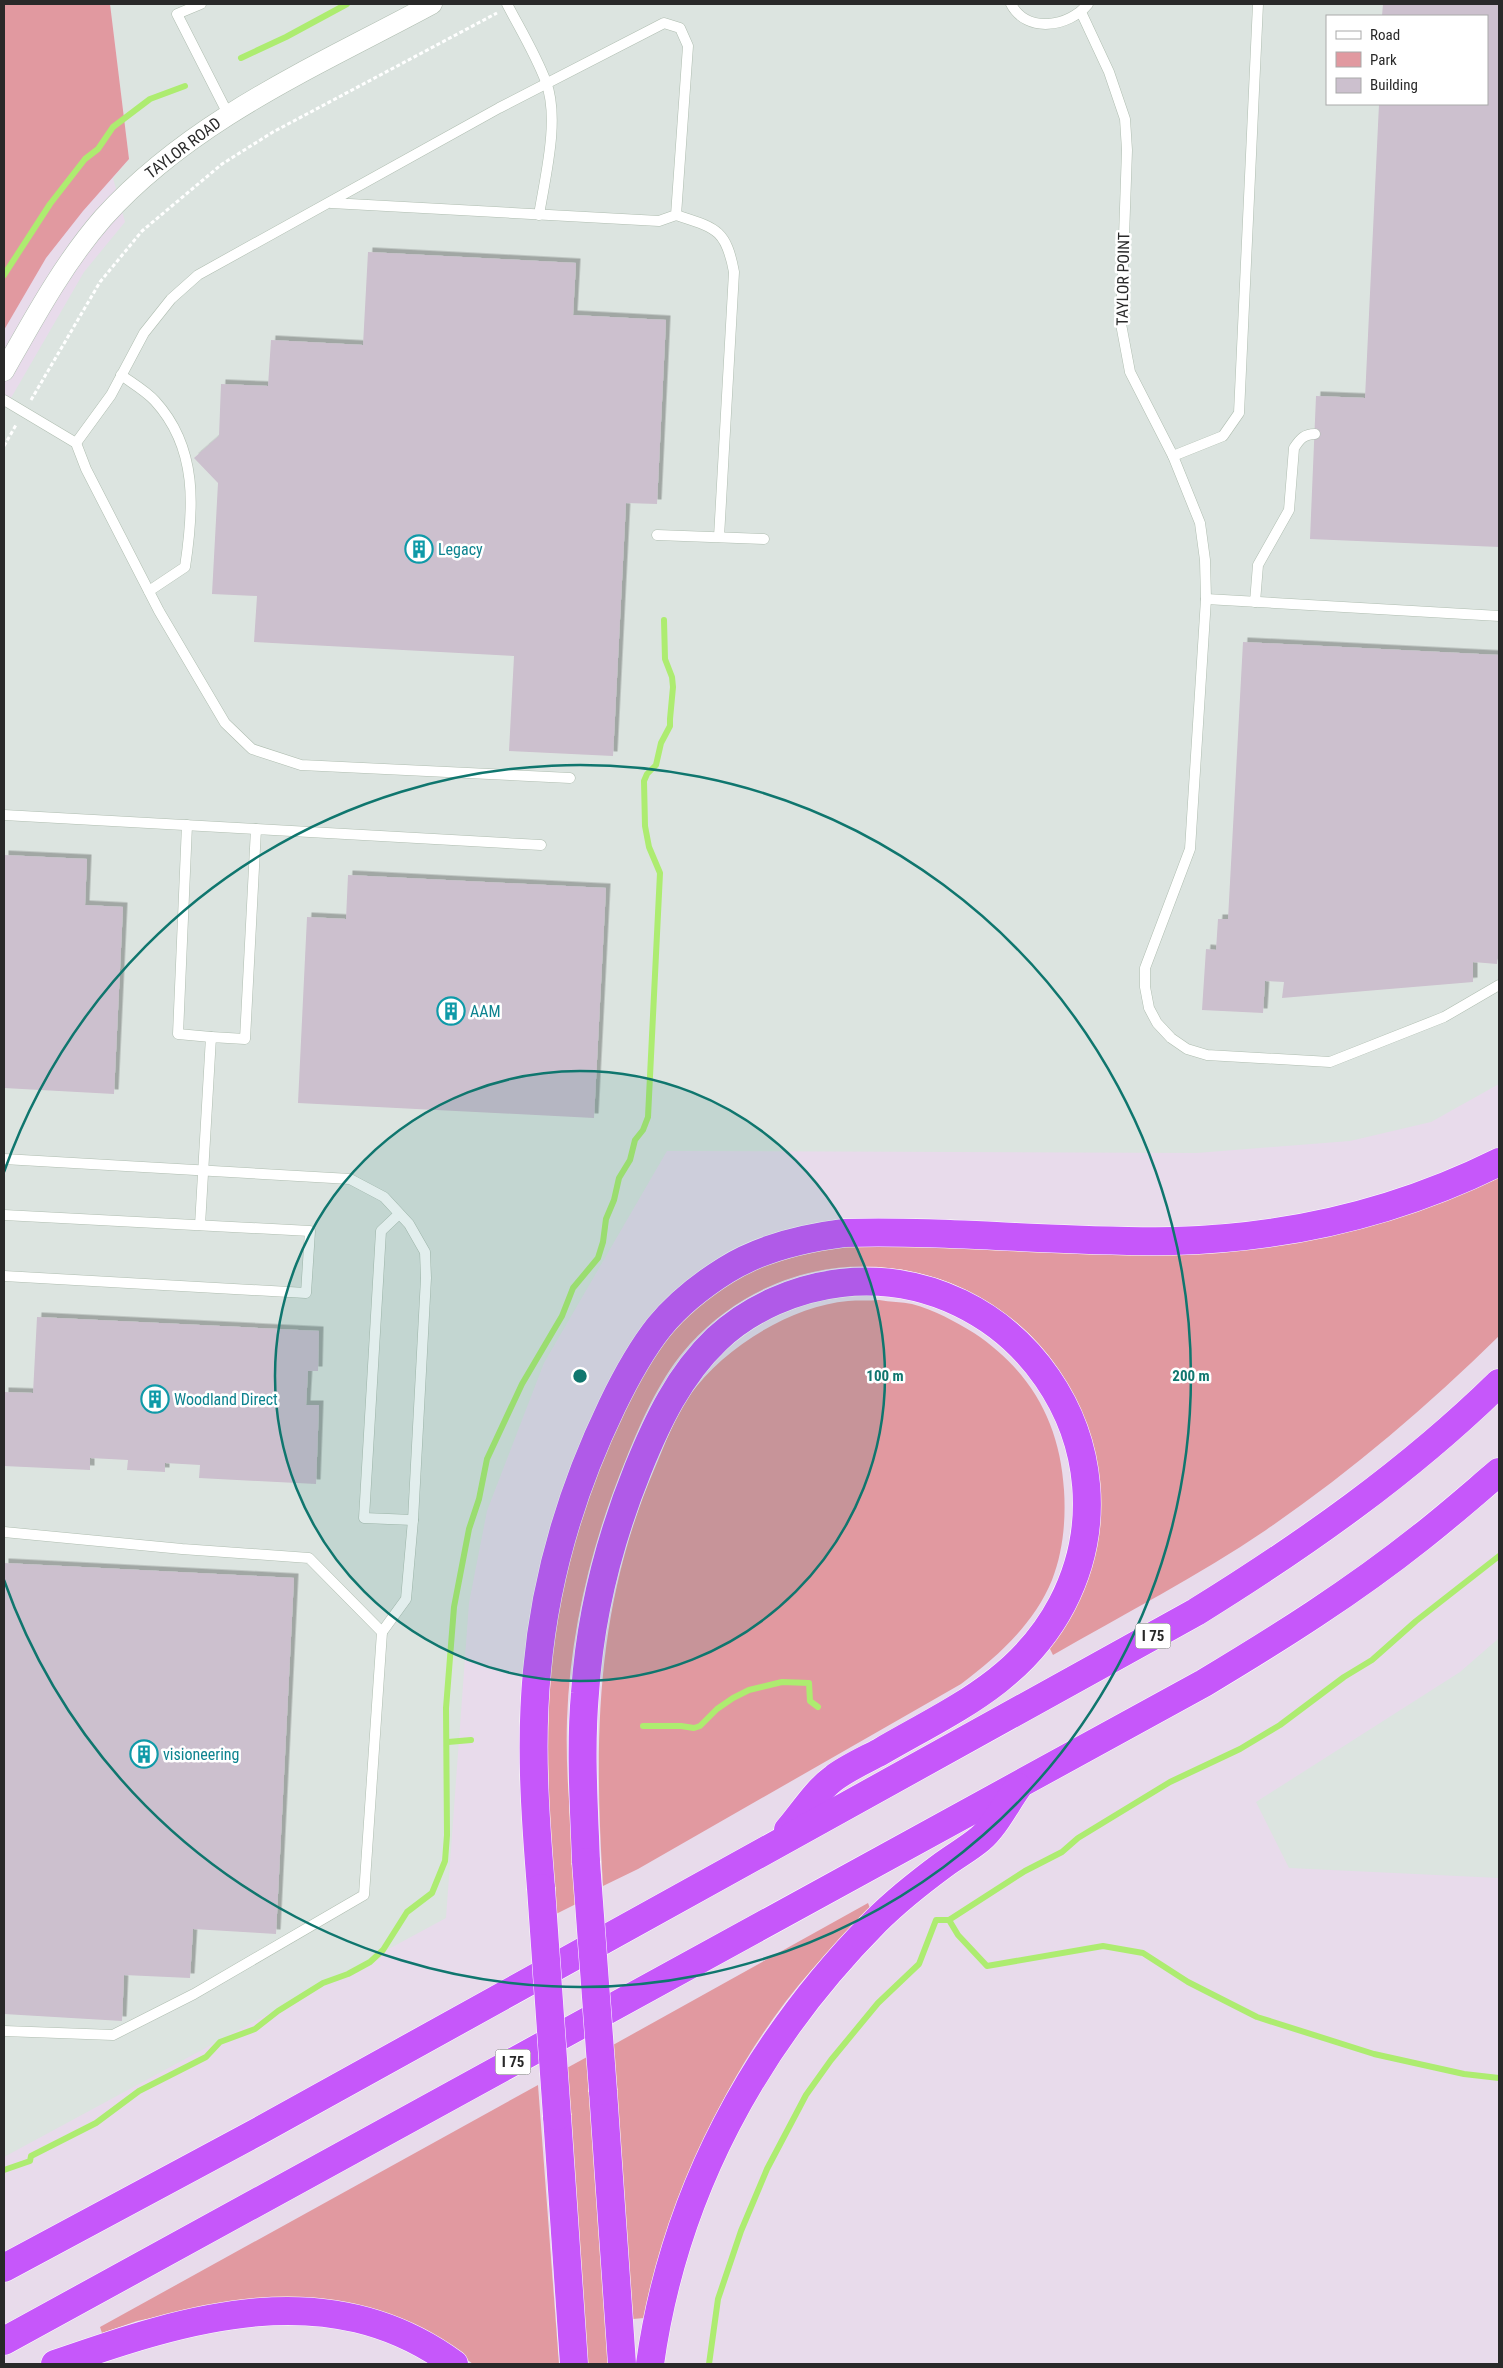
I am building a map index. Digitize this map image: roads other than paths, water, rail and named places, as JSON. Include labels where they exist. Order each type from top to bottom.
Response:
[{"type":"highway","points":[[574,2364],[533,1766],[536,1681],[542,1625],[562,1537],[589,1456],[625,1379],[660,1326],[705,1285],[728,1269],[754,1256],[815,1237],[844,1233],[1173,1241],[1266,1234],[1358,1216],[1449,1185],[1499,1162]]},
{"type":"highway","points":[[622,2364],[582,1784],[585,1693],[596,1608],[606,1566],[629,1492],[649,1441],[666,1406],[700,1356],[720,1336],[741,1320],[778,1300],[824,1285],[880,1282],[907,1285],[958,1301],[1004,1330],[1024,1348],[1054,1387],[1073,1424],[1081,1454],[1086,1486],[1086,1517],[1083,1545],[1071,1582],[1052,1622],[1016,1666],[983,1692],[832,1779],[776,1844]]},
{"type":"highway","name":"I 75","points":[[4,2268],[259,2131],[1196,1612],[1256,1575],[1369,1496],[1424,1451],[1499,1383]]},
{"type":"highway","name":"I 75","points":[[4,2341],[1204,1682],[1299,1625],[1422,1537],[1499,1472]]},
{"type":"highway","points":[[650,2364],[663,2294],[680,2232],[717,2142],[765,2056],[818,1984],[846,1953],[878,1920],[943,1865],[981,1838],[1022,1782]]},
{"type":"highway","points":[[55,2364],[156,2330],[221,2316],[280,2310],[337,2315],[363,2320],[418,2342],[454,2364]]},
{"type":"street","name":"TAYLOR ROAD","points":[[4,370],[59,277],[103,218],[161,162],[228,114],[432,4]]},
{"type":"lane","points":[[201,4],[177,14],[228,114]]},
{"type":"lane","points":[[1011,4],[1025,18],[1039,24],[1054,24],[1068,20],[1081,12],[1088,4]]},
{"type":"lane","points":[[1174,456],[1223,436],[1239,413],[1258,4]]},
{"type":"lane","points":[[508,5],[547,83],[552,114],[549,152],[539,215]]},
{"type":"lane","name":"TAYLOR POINT","points":[[1081,12],[1109,72],[1125,119],[1127,150],[1121,324],[1130,372],[1174,456],[1200,523],[1205,560],[1206,598],[1190,849],[1145,968],[1145,987],[1149,1008],[1156,1023],[1170,1038],[1187,1049],[1207,1055],[1330,1062],[1444,1017],[1499,985]]},
{"type":"lane","points":[[76,443],[111,394],[144,333],[171,299],[198,275],[547,83],[664,23],[680,28],[688,46],[676,215]]},
{"type":"lane","points":[[331,203],[658,221],[676,215],[704,224],[720,234],[730,249],[734,272],[719,537]]},
{"type":"lane","points":[[122,375],[155,400],[181,440],[192,482],[189,538],[185,567],[149,591]]},
{"type":"lane","points":[[4,400],[76,443],[86,469],[149,591],[225,723],[252,749],[301,765],[570,778]]},
{"type":"lane","points":[[1255,602],[1258,565],[1289,510],[1294,448],[1300,439],[1308,434],[1315,434]]},
{"type":"lane","points":[[657,535],[764,539]]},
{"type":"lane","points":[[1206,598],[1499,616]]},
{"type":"lane","points":[[4,815],[541,845]]},
{"type":"lane","points":[[187,825],[178,1034],[244,1039],[256,829]]},
{"type":"lane","points":[[200,1225],[211,1037]]},
{"type":"lane","points":[[4,1158],[350,1179],[384,1197],[400,1214],[409,1224],[425,1252],[426,1261],[413,1520],[406,1599],[382,1632],[364,1895],[194,1994],[114,2035],[4,2031]]},
{"type":"lane","points":[[400,1214],[381,1231],[364,1518],[413,1520]]},
{"type":"lane","points":[[4,1215],[310,1231],[306,1293],[4,1276]]},
{"type":"lane","points":[[4,1532],[182,1549],[309,1558],[382,1632]]},
{"type":"waterway","points":[[241,58],[286,37],[347,4]]},
{"type":"waterway","points":[[4,275],[50,204],[85,159],[98,149],[113,127],[150,99],[185,86]]},
{"type":"waterway","points":[[4,2170],[30,2161],[31,2156],[96,2123],[139,2091],[206,2057],[220,2042],[255,2029],[278,2011],[323,1983],[348,1974],[370,1962],[383,1950],[407,1912],[432,1893],[445,1861],[447,1835],[446,1708],[454,1607],[469,1529],[479,1499],[487,1459],[522,1384],[562,1316],[573,1288],[598,1258],[603,1242],[606,1219],[614,1200],[619,1178],[630,1160],[635,1140],[643,1130],[648,1117],[660,873],[649,847],[645,826],[644,781],[647,774],[656,765],[661,743],[670,726],[673,687],[672,677],[665,659],[664,620]]},
{"type":"waterway","points":[[709,2364],[718,2299],[741,2231],[767,2169],[806,2095],[831,2060],[878,2003],[919,1964],[936,1920],[949,1920],[1025,1871],[1062,1852],[1078,1838],[1170,1782],[1240,1749],[1280,1725],[1344,1677],[1372,1660],[1416,1621],[1499,1556]]},
{"type":"waterway","points":[[643,1726],[694,1728],[700,1726],[717,1709],[733,1698],[749,1690],[782,1682],[809,1683],[810,1701],[818,1707]]},
{"type":"waterway","points":[[448,1742],[471,1740]]},
{"type":"waterway","points":[[949,1920],[958,1935],[987,1966],[1103,1946],[1143,1953],[1188,1982],[1257,2017],[1374,2054],[1464,2074],[1499,2078]]},
{"type":"place","name":"Legacy","points":[[419,549]]},
{"type":"place","name":"AAM","points":[[451,1011]]},
{"type":"place","name":"Woodland Direct","points":[[155,1399]]},
{"type":"place","name":"visioneering","points":[[144,1754]]}]
